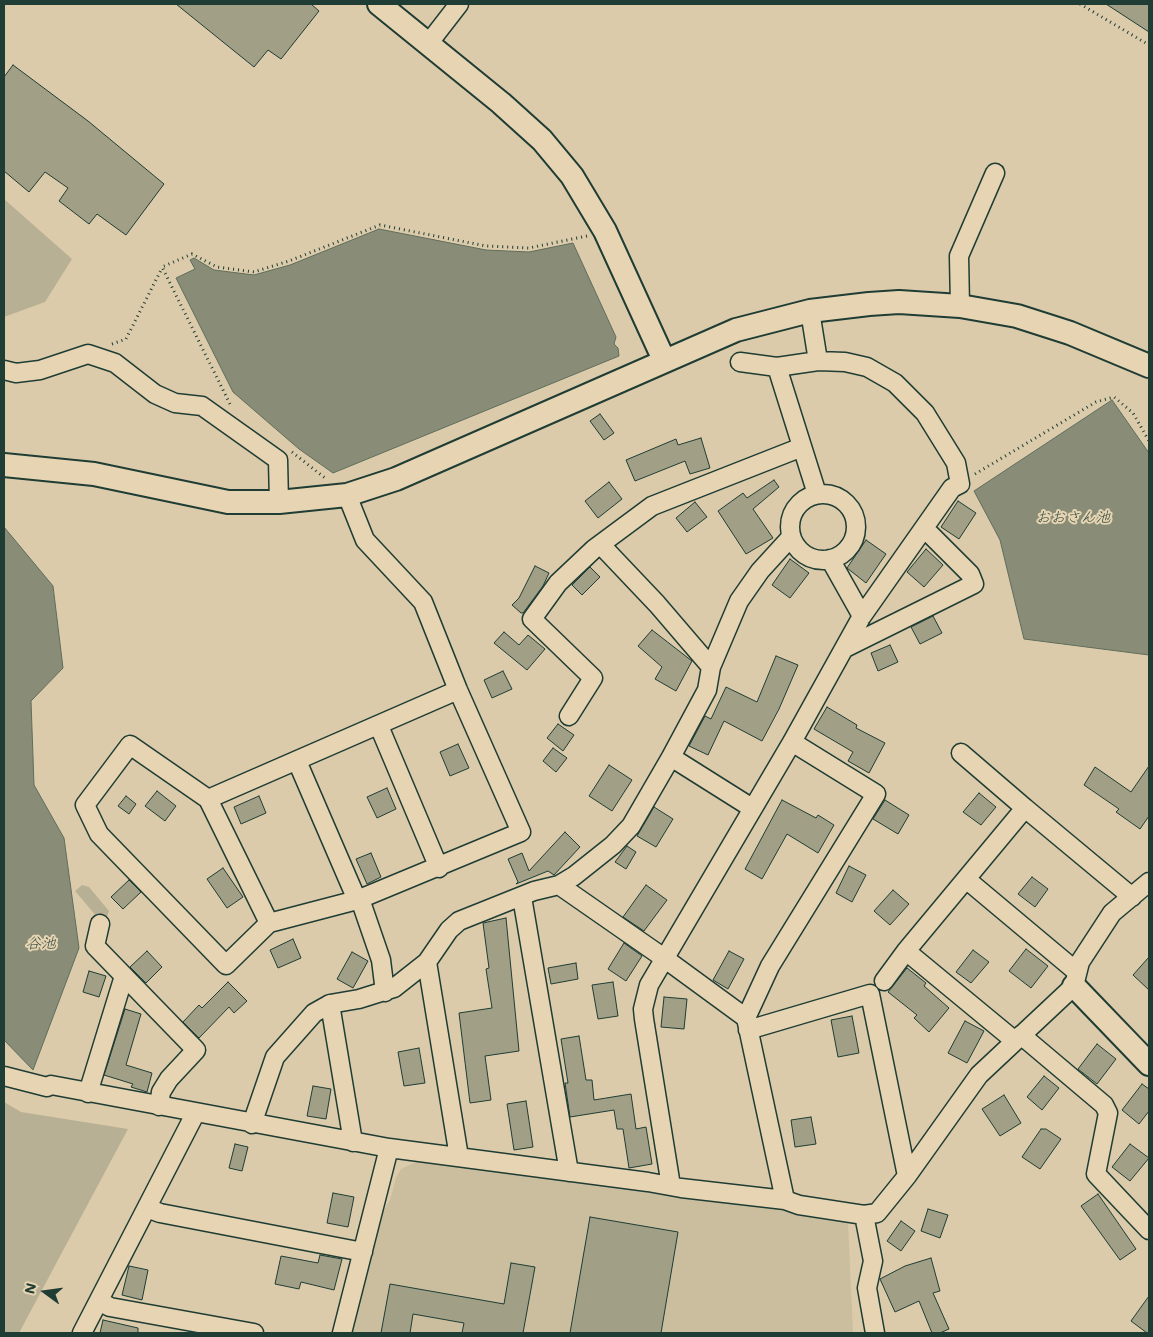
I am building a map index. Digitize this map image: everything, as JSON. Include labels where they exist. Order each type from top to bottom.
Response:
[{"type":"street","points":[[379,4],[501,103],[542,140],[572,176],[605,231],[664,360]]},
{"type":"street","points":[[428,44],[459,4]]},
{"type":"street","points":[[960,306],[959,256],[995,173]]},
{"type":"street","points":[[4,464],[94,474],[228,502],[279,502],[347,495],[396,479],[736,330],[810,311],[899,302],[960,306],[1017,316],[1149,366]]},
{"type":"street","points":[[810,311],[818,361]]},
{"type":"street","points":[[4,370],[16,373],[40,370],[88,354],[115,363],[155,394],[175,403],[202,406],[278,460],[279,502]]},
{"type":"street","points":[[671,1186],[643,1009],[648,985],[792,742],[862,616],[952,488],[960,484],[956,464],[925,413],[895,382],[867,367],[845,362],[818,361],[777,367],[740,362]]},
{"type":"street","points":[[777,367],[817,494]]},
{"type":"street","points":[[569,716],[593,678],[532,619],[558,583],[601,545],[652,506],[802,447]]},
{"type":"street","points":[[817,494],[835,496],[844,502],[856,520],[853,542],[846,551],[830,560],[815,560],[805,555],[797,548],[791,538],[790,527],[797,507],[804,500],[817,494]]},
{"type":"street","points":[[269,923],[208,799],[130,745],[85,805],[100,834],[226,965],[269,923],[358,900],[521,832],[458,690],[423,602],[365,540],[347,495]]},
{"type":"street","points":[[845,648],[974,584],[970,574],[924,528]]},
{"type":"street","points":[[252,1124],[275,1057],[314,1013],[330,1004],[385,992],[394,988],[427,962],[449,930],[460,921],[534,891],[559,885],[574,876],[613,844],[631,826],[671,757],[706,690],[711,667],[739,601],[760,571],[791,538]]},
{"type":"street","points":[[601,545],[657,604],[711,667]]},
{"type":"street","points":[[830,560],[862,616]]},
{"type":"street","points":[[208,799],[458,690]]},
{"type":"street","points":[[379,726],[438,868]]},
{"type":"street","points":[[785,1200],[746,1024],[770,966],[876,794],[792,742]]},
{"type":"street","points":[[961,754],[1132,897]]},
{"type":"street","points":[[671,757],[752,808]]},
{"type":"street","points":[[297,761],[358,900],[381,960],[385,992]]},
{"type":"street","points":[[884,981],[906,951],[1025,808]]},
{"type":"street","points":[[966,879],[1076,979],[1149,1064]]},
{"type":"street","points":[[4,1076],[47,1087],[51,1085],[195,1114],[389,1148],[785,1200],[798,1205],[864,1215],[877,1213],[907,1176],[979,1075],[1076,979],[1080,962],[1112,913],[1149,882]]},
{"type":"street","points":[[559,885],[664,958],[746,1024]]},
{"type":"street","points":[[522,897],[568,1172]]},
{"type":"street","points":[[100,924],[95,946],[196,1050],[169,1079],[161,1092],[158,1106]]},
{"type":"street","points":[[906,951],[1104,1105],[1108,1113],[1096,1174],[1149,1230]]},
{"type":"street","points":[[427,962],[459,1157]]},
{"type":"street","points":[[88,1092],[124,976]]},
{"type":"street","points":[[746,1024],[870,994],[907,1176]]},
{"type":"street","points":[[330,1004],[353,1142]]},
{"type":"street","points":[[82,1333],[195,1114]]},
{"type":"street","points":[[342,1333],[389,1148]]},
{"type":"street","points":[[147,1208],[160,1213],[363,1252]]},
{"type":"street","points":[[864,1215],[872,1261],[867,1288],[875,1333]]},
{"type":"street","points":[[99,1301],[110,1307],[254,1333]]},
{"type":"path","points":[[1080,4],[1129,35],[1149,44]]},
{"type":"path","points":[[88,354],[126,339],[162,267],[192,254],[216,267],[254,272],[289,261],[380,225],[486,246],[529,248],[605,231]]},
{"type":"path","points":[[162,267],[228,402],[235,408]]},
{"type":"path","points":[[960,484],[1096,402],[1114,397],[1132,413],[1149,441]]},
{"type":"path","points":[[287,448],[347,495]]},
{"type":"shaded area","points":[[4,199],[72,259],[45,302],[4,317]]},
{"type":"shaded area","points":[[82,885],[89,887],[109,911],[104,925],[75,891]]},
{"type":"shaded area","points":[[4,1102],[21,1112],[128,1129],[19,1333],[4,1333]]},
{"type":"shaded area","points":[[420,1160],[648,1190],[677,1197],[783,1209],[793,1214],[848,1222],[853,1333],[351,1333],[381,1215],[390,1200],[396,1178],[401,1169]]},
{"type":"water","points":[[379,229],[486,250],[529,252],[573,243],[616,337],[614,344],[618,348],[619,356],[333,473],[299,449],[233,392],[176,278],[195,269],[190,260],[194,258],[214,270],[254,275],[290,265]]},
{"type":"water","name":"おおさん池","points":[[1112,400],[1149,453],[1149,655],[1024,639],[1000,540],[974,491]]},
{"type":"water","name":"谷池","points":[[4,527],[53,586],[63,668],[31,701],[34,785],[64,838],[79,948],[33,1070],[4,1040]]},
{"type":"building","points":[[176,4],[311,4],[319,11],[281,59],[268,50],[254,67]]},
{"type":"building","points":[[1106,4],[1149,4],[1149,32]]},
{"type":"building","points":[[13,65],[88,121],[164,184],[126,235],[97,214],[89,224],[59,201],[68,188],[45,172],[29,192],[4,171],[4,77]]},
{"type":"building","points":[[600,414],[614,433],[604,440],[590,421]]},
{"type":"building","points":[[701,438],[710,468],[690,474],[685,461],[635,481],[626,460],[676,439],[678,445]]},
{"type":"building","points":[[774,480],[779,487],[753,509],[773,538],[746,554],[718,511],[743,493],[747,498]]},
{"type":"building","points":[[609,482],[622,499],[598,518],[585,501]]},
{"type":"building","points":[[958,501],[976,513],[959,539],[941,527]]},
{"type":"building","points":[[695,502],[707,517],[687,532],[676,518]]},
{"type":"building","points":[[866,540],[886,554],[866,583],[847,568]]},
{"type":"building","points":[[926,549],[943,565],[924,587],[907,572]]},
{"type":"building","points":[[790,559],[809,573],[790,598],[772,585]]},
{"type":"building","points":[[535,566],[549,573],[543,586],[523,613],[521,613],[512,605],[519,598]]},
{"type":"building","points":[[590,567],[600,577],[582,595],[572,585]]},
{"type":"building","points":[[933,616],[942,633],[920,644],[911,627]]},
{"type":"building","points":[[652,630],[692,661],[676,691],[655,679],[662,667],[638,646]]},
{"type":"building","points":[[504,632],[519,645],[528,635],[545,649],[527,670],[494,643]]},
{"type":"building","points":[[890,645],[898,662],[878,671],[871,653]]},
{"type":"building","points":[[776,656],[798,665],[779,709],[762,741],[724,721],[708,755],[689,746],[705,716],[711,719],[726,687],[757,702]]},
{"type":"building","points":[[503,671],[512,689],[492,698],[484,680]]},
{"type":"building","points":[[827,707],[857,725],[856,728],[885,743],[869,773],[848,761],[853,752],[814,729]]},
{"type":"building","points":[[558,724],[574,735],[563,751],[547,738]]},
{"type":"building","points":[[458,744],[469,768],[450,776],[440,752]]},
{"type":"building","points":[[553,748],[567,758],[556,772],[543,761]]},
{"type":"building","points":[[609,765],[632,780],[612,811],[589,796]]},
{"type":"building","points":[[1149,766],[1149,816],[1140,829],[1116,812],[1119,809],[1084,785],[1095,767],[1131,792]]},
{"type":"building","points":[[387,788],[396,809],[377,818],[367,797]]},
{"type":"building","points":[[157,791],[176,806],[165,821],[145,806]]},
{"type":"building","points":[[979,793],[996,807],[981,825],[963,812]]},
{"type":"building","points":[[126,796],[136,804],[129,814],[118,806]]},
{"type":"building","points":[[259,796],[266,813],[241,824],[234,807]]},
{"type":"building","points":[[782,800],[816,818],[818,815],[834,825],[818,853],[787,834],[762,879],[745,869]]},
{"type":"building","points":[[885,800],[909,815],[898,834],[873,819]]},
{"type":"building","points":[[654,807],[673,819],[656,847],[637,836]]},
{"type":"building","points":[[565,832],[580,847],[554,875],[548,871],[516,884],[518,882],[508,859],[522,853],[529,871]]},
{"type":"building","points":[[627,846],[636,852],[626,869],[615,862]]},
{"type":"building","points":[[371,853],[381,877],[367,884],[356,859]]},
{"type":"building","points":[[849,866],[866,875],[852,902],[836,893]]},
{"type":"building","points":[[223,868],[243,897],[227,908],[207,879]]},
{"type":"building","points":[[1032,877],[1048,889],[1035,907],[1018,894]]},
{"type":"building","points":[[129,880],[141,892],[123,909],[111,897]]},
{"type":"building","points":[[646,885],[667,900],[644,931],[623,917]]},
{"type":"building","points":[[893,890],[909,904],[890,925],[874,911]]},
{"type":"building","points":[[506,918],[519,1051],[485,1056],[491,1100],[470,1103],[459,1013],[492,1008],[486,969],[489,968],[483,923]]},
{"type":"building","points":[[293,939],[301,958],[278,968],[270,950]]},
{"type":"building","points":[[624,943],[642,956],[626,981],[608,969]]},
{"type":"building","points":[[1026,949],[1048,966],[1031,988],[1009,971]]},
{"type":"building","points":[[973,950],[989,962],[971,983],[956,972]]},
{"type":"building","points":[[147,951],[162,967],[146,983],[130,967]]},
{"type":"building","points":[[729,951],[744,959],[728,989],[713,980]]},
{"type":"building","points":[[352,952],[368,961],[353,988],[337,979]]},
{"type":"building","points":[[1149,957],[1149,990],[1133,975]]},
{"type":"building","points":[[576,963],[578,979],[551,984],[548,968]]},
{"type":"building","points":[[907,968],[926,983],[924,986],[949,1008],[929,1032],[914,1018],[917,1015],[888,992]]},
{"type":"building","points":[[89,971],[106,976],[99,997],[83,992]]},
{"type":"building","points":[[228,982],[247,1001],[234,1013],[229,1007],[199,1038],[183,1022],[199,1005],[202,1008]]},
{"type":"building","points":[[613,982],[618,1016],[598,1019],[592,985]]},
{"type":"building","points":[[664,997],[687,999],[684,1029],[661,1027]]},
{"type":"building","points":[[125,1009],[141,1014],[126,1065],[152,1073],[147,1092],[131,1087],[133,1084],[104,1075]]},
{"type":"building","points":[[852,1016],[859,1053],[838,1057],[831,1020]]},
{"type":"building","points":[[965,1021],[984,1031],[967,1063],[948,1053]]},
{"type":"building","points":[[579,1036],[586,1080],[592,1080],[594,1100],[631,1094],[636,1129],[646,1127],[652,1164],[629,1168],[623,1129],[617,1129],[614,1110],[570,1117],[565,1083],[568,1083],[561,1039]]},
{"type":"building","points":[[1097,1044],[1116,1059],[1097,1084],[1078,1069]]},
{"type":"building","points":[[419,1048],[425,1083],[404,1086],[398,1052]]},
{"type":"building","points":[[1044,1076],[1059,1088],[1042,1110],[1027,1097]]},
{"type":"building","points":[[1142,1084],[1149,1089],[1149,1111],[1139,1124],[1122,1110]]},
{"type":"building","points":[[313,1086],[331,1089],[326,1119],[307,1116]]},
{"type":"building","points":[[1004,1095],[1021,1123],[1000,1136],[982,1109]]},
{"type":"building","points":[[526,1101],[533,1147],[514,1150],[507,1104]]},
{"type":"building","points":[[811,1117],[816,1144],[795,1147],[791,1120]]},
{"type":"building","points":[[1041,1129],[1046,1129],[1061,1139],[1040,1169],[1022,1157]]},
{"type":"building","points":[[235,1144],[248,1147],[242,1171],[229,1168]]},
{"type":"building","points":[[1130,1144],[1149,1158],[1130,1181],[1112,1167]]},
{"type":"building","points":[[333,1193],[354,1197],[348,1227],[327,1223]]},
{"type":"building","points":[[1098,1194],[1136,1249],[1120,1260],[1081,1206]]},
{"type":"building","points":[[928,1209],[948,1215],[940,1238],[921,1231]]},
{"type":"building","points":[[590,1217],[678,1232],[661,1333],[570,1333]]},
{"type":"building","points":[[901,1221],[915,1231],[901,1251],[887,1241]]},
{"type":"building","points":[[320,1255],[342,1259],[334,1290],[301,1282],[299,1289],[275,1284],[281,1256],[318,1263]]},
{"type":"building","points":[[931,1258],[940,1291],[933,1293],[949,1329],[940,1333],[932,1333],[919,1301],[895,1312],[880,1279],[905,1266]]},
{"type":"building","points":[[511,1263],[535,1267],[523,1333],[462,1333],[464,1323],[413,1314],[410,1333],[381,1333],[390,1284],[504,1304]]},
{"type":"building","points":[[129,1266],[148,1270],[142,1300],[122,1295]]},
{"type":"building","points":[[1149,1296],[1149,1333],[1147,1333],[1131,1321]]},
{"type":"building","points":[[103,1320],[138,1328],[138,1333],[100,1333]]}]
